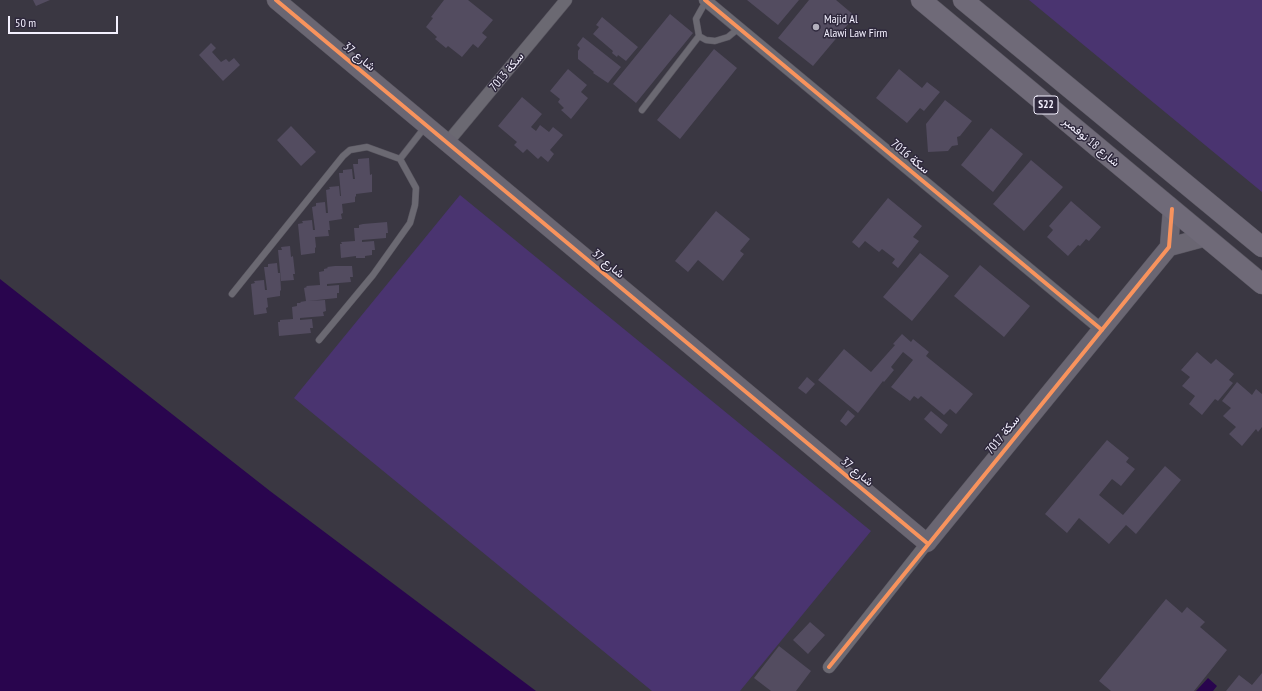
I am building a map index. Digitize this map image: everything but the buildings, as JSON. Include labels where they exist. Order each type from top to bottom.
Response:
[{"type":"main road","name":"شارع 18 نوفمبر","points":[[921,0],[1262,284]]},
{"type":"main road","name":"S22","points":[[963,1],[1262,247]]},
{"type":"street","name":"شارع 37","points":[[276,0],[927,544]]},
{"type":"street","name":"سكة 7013","points":[[447,143],[566,0]]},
{"type":"street","name":"سكة 7016","points":[[705,0],[1102,330]]},
{"type":"street","points":[[1172,209],[1169,247],[1206,238]]},
{"type":"street","name":"سكة 7017","points":[[829,667],[927,544],[1169,247]]},
{"type":"lane","points":[[642,110],[699,36],[696,19],[705,0]]},
{"type":"lane","points":[[699,36],[706,40],[715,41],[728,37],[738,28]]},
{"type":"lane","points":[[400,159],[426,126]]},
{"type":"lane","points":[[232,294],[343,156],[350,150],[367,147],[400,159],[416,188],[416,206],[410,223],[373,275],[319,340]]},
{"type":"shaded area","points":[[1029,0],[1262,0],[1262,192]]},
{"type":"shaded area","points":[[460,195],[871,531],[740,691],[652,691],[294,398]]},
{"type":"shaded area","points":[[0,279],[270,491],[536,691],[0,691]]},
{"type":"shaded area","points":[[1208,678],[1217,686],[1213,691],[1196,691]]},
{"type":"cycle path","points":[[276,0],[927,543]]},
{"type":"cycle path","points":[[705,0],[1102,330]]},
{"type":"cycle path","points":[[829,667],[1169,247],[1172,209]]},
{"type":"place","name":"Majid Al Alawi Law Firm","points":[[816,27]]}]
